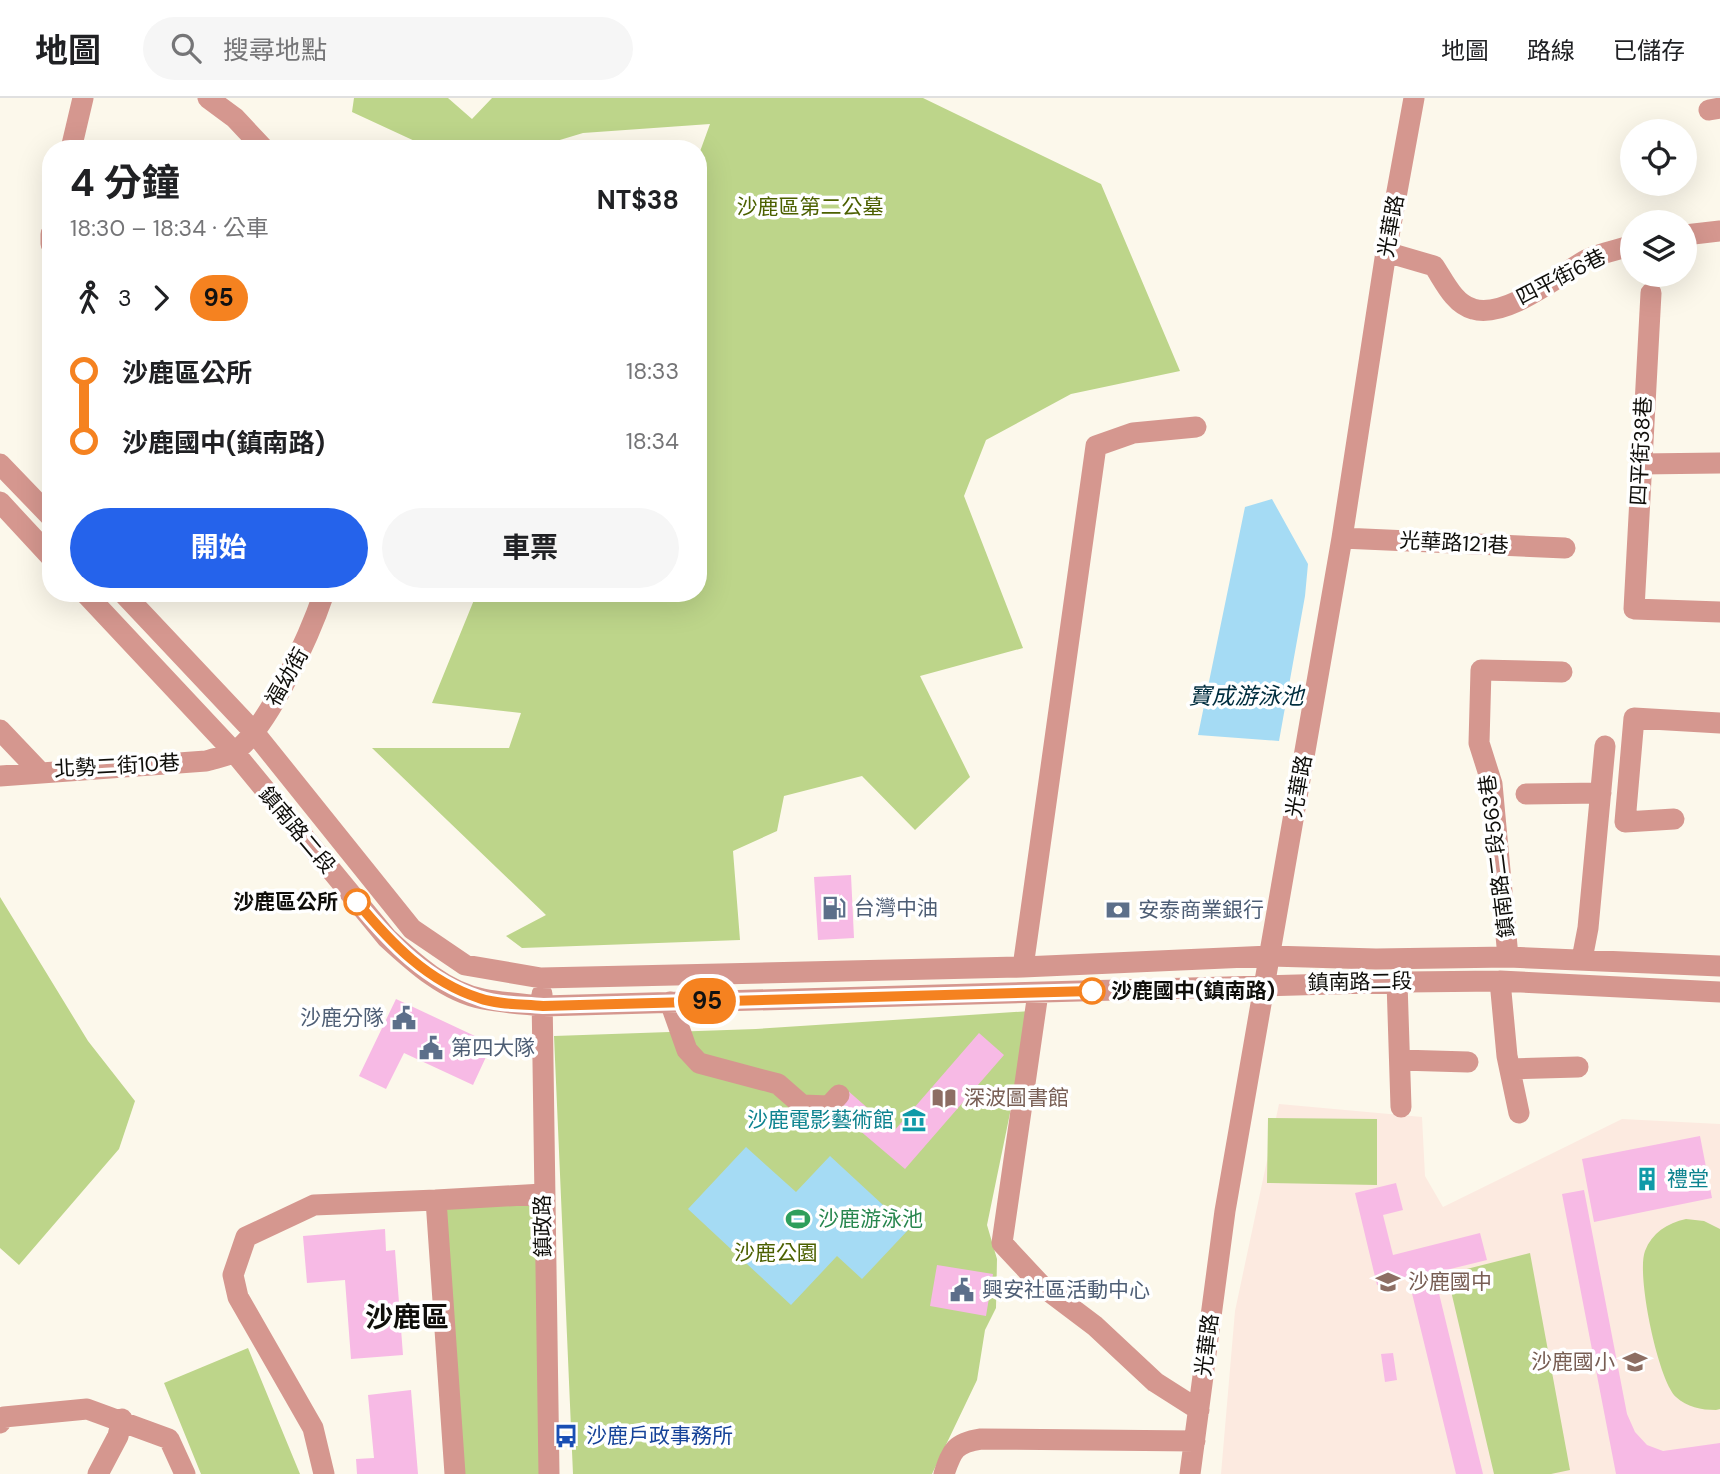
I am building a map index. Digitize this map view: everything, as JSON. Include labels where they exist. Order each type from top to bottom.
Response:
[{"type":"street","points":[[73,140],[83,98]]},
{"type":"street","points":[[208,98],[235,118],[256,140]]},
{"type":"street","name":"光華路","points":[[1190,1474],[1225,1211],[1342,538],[1386,252],[1414,98]]},
{"type":"street","points":[[1697,234],[1720,231]]},
{"type":"street","name":"四平街6巷","points":[[1386,252],[1434,266],[1456,299],[1474,310],[1499,307],[1526,296],[1589,259],[1620,249]]},
{"type":"street","name":"四平街38巷","points":[[1651,293],[1634,609],[1720,612]]},
{"type":"street","points":[[1023,967],[1096,446],[1133,433],[1196,427]]},
{"type":"street","points":[[1640,464],[1720,463]]},
{"type":"street","points":[[0,464],[42,508]]},
{"type":"street","points":[[0,502],[42,546]]},
{"type":"street","name":"光華路121巷","points":[[1342,538],[1565,548]]},
{"type":"street","name":"鎮南路二段","points":[[93,602],[233,752],[387,938],[415,964],[449,985],[481,999],[543,1006],[1265,984],[1500,981],[1720,992]]},
{"type":"street","name":"鎮南路二段","points":[[132,602],[254,731],[412,929],[465,965],[541,978],[1023,967],[1270,956],[1376,959],[1508,957],[1720,966]]},
{"type":"street","name":"福幼街","points":[[233,752],[254,731],[309,639],[321,602]]},
{"type":"street","name":"鎮南路二段563巷","points":[[1508,957],[1492,783],[1479,743],[1481,670],[1562,672]]},
{"type":"street","points":[[1674,819],[1625,822],[1634,718],[1720,723]]},
{"type":"street","points":[[0,730],[39,771]]},
{"type":"street","points":[[1582,959],[1588,928],[1605,746]]},
{"type":"street","name":"北勢二街10巷","points":[[0,775],[206,761],[233,752]]},
{"type":"street","points":[[1527,794],[1601,793]]},
{"type":"street","name":"鎮政路","points":[[541,978],[549,1474]]},
{"type":"street","points":[[1500,981],[1510,1069],[1519,1114]]},
{"type":"street","points":[[1397,982],[1401,1107]]},
{"type":"street","points":[[1038,993],[1002,1243],[1042,1286],[1096,1326],[1155,1382],[1199,1410]]},
{"type":"street","points":[[670,1002],[687,1050],[699,1063],[778,1084],[802,1105],[829,1106],[839,1096]]},
{"type":"street","points":[[1400,1060],[1468,1062]]},
{"type":"street","points":[[1510,1069],[1578,1067]]},
{"type":"street","points":[[324,1474],[313,1428],[238,1297],[233,1275],[246,1237],[314,1205],[543,1194]]},
{"type":"street","points":[[436,1200],[455,1474]]},
{"type":"street","points":[[0,1423],[4,1417],[87,1409],[122,1419],[169,1438],[185,1474]]},
{"type":"street","points":[[98,1474],[117,1436],[122,1419]]},
{"type":"street","points":[[944,1474],[950,1455],[962,1442],[981,1439],[1195,1441]]},
{"type":"shaded area","name":"沙鹿國中","points":[[1279,1104],[1422,1117],[1425,1176],[1443,1207],[1622,1119],[1720,1124],[1720,1474],[1221,1474],[1235,1311]]},
{"type":"green space","name":"沙鹿區第二公墓","points":[[354,98],[448,98],[472,119],[492,98],[923,98],[1101,184],[1180,371],[1071,394],[986,440],[964,496],[1023,648],[920,676],[970,777],[915,830],[862,776],[784,796],[777,831],[733,851],[740,940],[522,948],[506,936],[546,915],[372,748],[509,748],[521,713],[432,703],[473,602],[707,602],[707,140],[704,140],[710,124],[583,133],[560,140],[413,140],[352,112]]},
{"type":"green space","points":[[0,897],[88,1041],[135,1101],[119,1149],[19,1265],[0,1248]]},
{"type":"green space","name":"沙鹿公園","points":[[1031,1011],[987,1225],[997,1259],[996,1308],[985,1330],[977,1380],[932,1474],[573,1474],[554,1036],[756,1029]]},
{"type":"green space","points":[[1268,1118],[1377,1119],[1377,1185],[1267,1183]]},
{"type":"green space","points":[[536,1201],[544,1474],[461,1474],[442,1208]]},
{"type":"green space","points":[[1686,1219],[1704,1221],[1720,1229],[1720,1409],[1716,1410],[1690,1406],[1676,1397],[1669,1387],[1656,1349],[1646,1303],[1643,1263],[1645,1251],[1661,1230]]},
{"type":"green space","points":[[1530,1253],[1570,1470],[1551,1474],[1494,1474],[1447,1274]]},
{"type":"green space","points":[[248,1348],[300,1474],[201,1474],[164,1383]]},
{"type":"water","name":"寶成游泳池","points":[[1272,499],[1308,564],[1305,596],[1279,741],[1198,735],[1245,507]]},
{"type":"water","name":"沙鹿游泳池","points":[[746,1147],[796,1192],[830,1156],[909,1229],[862,1279],[837,1256],[791,1305],[688,1209]]},
{"type":"building","name":"台灣中油","points":[[851,875],[854,938],[818,940],[814,877]]},
{"type":"building","name":"第四大隊","points":[[396,999],[492,1044],[473,1085],[404,1053],[386,1089],[359,1076]]},
{"type":"building","name":"深波圖書館","points":[[979,1033],[1004,1055],[905,1169],[832,1107],[847,1090],[894,1131]]},
{"type":"building","name":"禮堂","points":[[1700,1136],[1712,1198],[1594,1222],[1582,1159]]},
{"type":"building","points":[[1396,1183],[1403,1210],[1383,1215],[1393,1255],[1480,1233],[1487,1260],[1434,1273],[1483,1474],[1456,1474],[1408,1277],[1377,1285],[1355,1193]]},
{"type":"building","points":[[1584,1190],[1627,1414],[1635,1432],[1647,1445],[1663,1451],[1720,1443],[1720,1474],[1616,1474],[1562,1194]]},
{"type":"building","points":[[385,1229],[386,1251],[395,1250],[403,1355],[351,1359],[345,1280],[307,1283],[303,1236]]},
{"type":"building","name":"興安社區活動中心","points":[[937,1265],[993,1274],[986,1316],[930,1306]]},
{"type":"building","points":[[1393,1353],[1397,1380],[1385,1382],[1381,1354]]},
{"type":"building","points":[[411,1390],[418,1474],[357,1474],[356,1459],[374,1458],[368,1395]]},
{"type":"bus line","name":"95","points":[[357,902],[387,938],[415,964],[449,985],[481,999],[543,1006],[1092,991]]},
{"type":"place","name":"沙鹿區公所","points":[[357,902]]},
{"type":"place","name":"台灣中油","points":[[834,908]]},
{"type":"place","name":"安泰商業銀行","points":[[1118,910]]},
{"type":"place","name":"沙鹿國中(鎮南路)","points":[[1092,991]]},
{"type":"place","name":"沙鹿分隊","points":[[404,1018]]},
{"type":"place","name":"第四大隊","points":[[431,1048]]},
{"type":"place","name":"深波圖書館","points":[[944,1098]]},
{"type":"place","name":"沙鹿電影藝術館","points":[[914,1120]]},
{"type":"place","name":"禮堂","points":[[1647,1179]]},
{"type":"place","name":"沙鹿游泳池","points":[[798,1219]]},
{"type":"place","name":"沙鹿國中","points":[[1388,1282]]},
{"type":"place","name":"興安社區活動中心","points":[[962,1290]]},
{"type":"place","name":"沙鹿國小","points":[[1635,1362]]},
{"type":"place","name":"沙鹿戶政事務所","points":[[566,1436]]},
{"type":"district","name":"沙鹿區","points":[[407,1317]]}]
